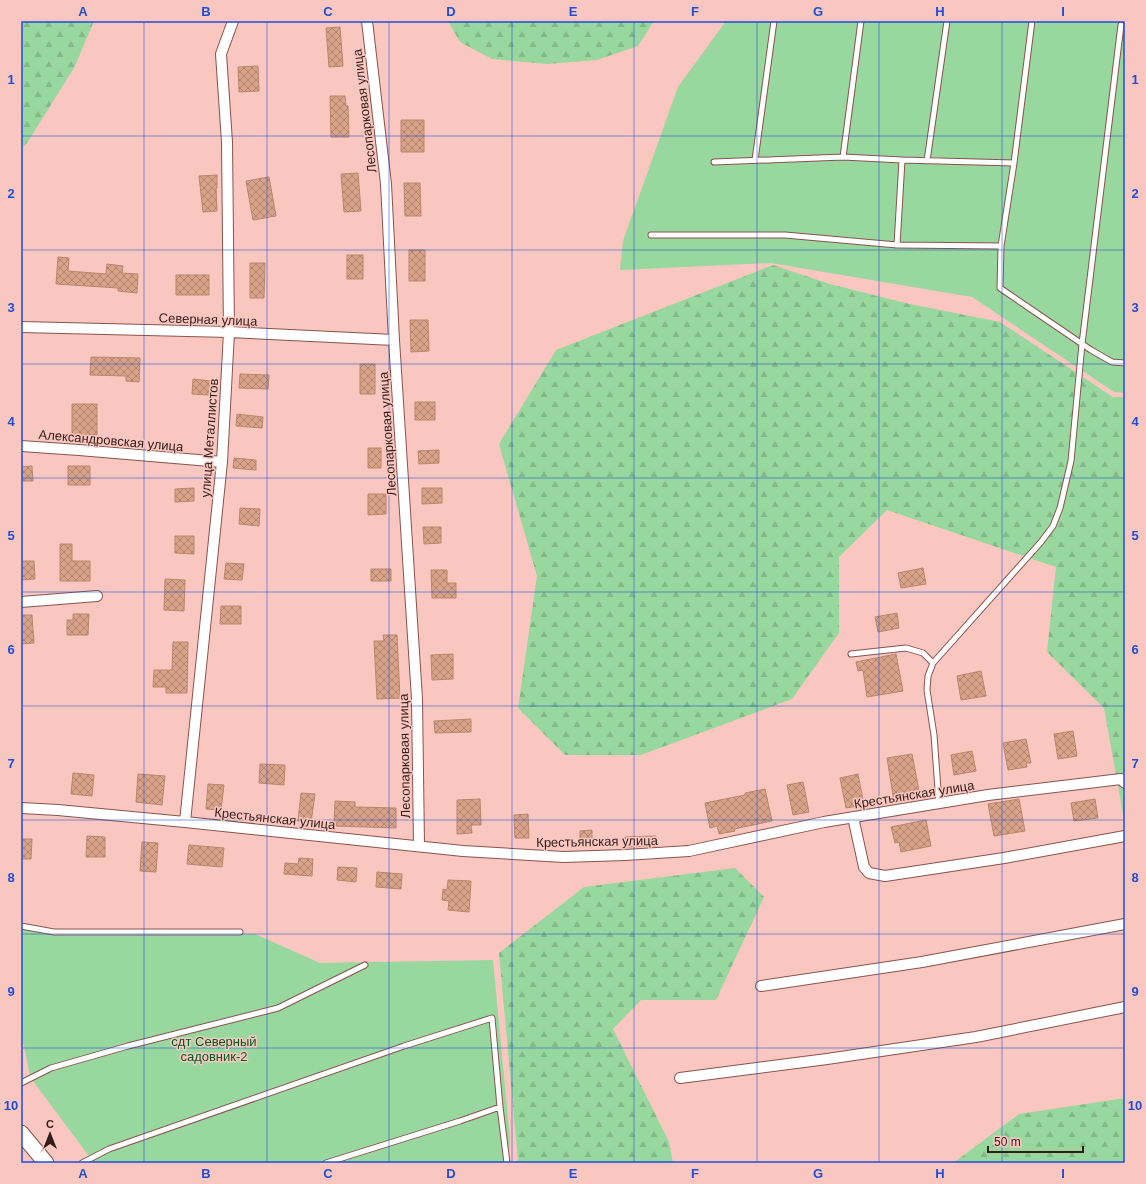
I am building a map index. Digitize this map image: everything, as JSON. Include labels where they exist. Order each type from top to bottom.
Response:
[{"type":"main road","points":[[21,1133],[46,1163]]},
{"type":"street","name":"улица Металлистов","points":[[185,822],[222,462],[229,332],[227,142],[220,54],[233,21]]},
{"type":"street","name":"Лесопарковая улица","points":[[366,21],[386,184],[394,340],[417,699],[419,846]]},
{"type":"street","name":"Северная улица","points":[[21,327],[229,332],[394,340]]},
{"type":"street","name":"Александровская улица","points":[[21,446],[222,462]]},
{"type":"street","points":[[21,602],[97,596]]},
{"type":"street","name":"Крестьянская улица","points":[[21,808],[185,822],[463,851],[564,857],[689,851],[824,822],[988,795],[1123,781]]},
{"type":"street","points":[[853,817],[864,867],[869,873],[885,876],[1004,858],[1125,836]]},
{"type":"street","points":[[761,986],[922,962],[1125,924]]},
{"type":"street","points":[[680,1078],[827,1059],[976,1036],[1125,1007]]},
{"type":"lane","points":[[755,160],[774,21]]},
{"type":"lane","points":[[843,157],[861,21]]},
{"type":"lane","points":[[927,161],[946,21]]},
{"type":"lane","points":[[1032,21],[1014,164],[1001,246],[1000,288],[1082,344],[1112,362],[1125,363]]},
{"type":"lane","points":[[939,803],[934,735],[927,690],[928,676],[933,663],[1007,581],[1053,526],[1060,508],[1071,461],[1082,344],[1121,25]]},
{"type":"lane","points":[[714,162],[843,157],[1014,164]]},
{"type":"lane","points":[[897,245],[902,160]]},
{"type":"lane","points":[[651,235],[784,235],[897,245],[1001,246]]},
{"type":"lane","points":[[851,654],[906,648],[923,653],[933,663]]},
{"type":"lane","points":[[21,926],[54,932],[240,932]]},
{"type":"lane","points":[[21,1083],[51,1068],[136,1044],[278,1008],[365,965]]},
{"type":"lane","points":[[82,1163],[109,1148],[404,1046],[492,1018],[500,1107],[507,1163]]},
{"type":"lane","points":[[326,1163],[500,1107]]},
{"type":"green space","points":[[21,21],[94,21],[74,68],[27,143],[21,149]]},
{"type":"green space","points":[[448,21],[654,21],[638,46],[597,60],[547,64],[492,59],[460,42]]},
{"type":"green space","points":[[726,21],[1125,21],[1125,393],[1114,392],[972,297],[771,263],[620,270],[623,241],[678,87]]},
{"type":"green space","points":[[773,265],[830,284],[905,303],[1000,322],[1113,397],[1125,397],[1125,825],[1104,708],[1047,652],[1056,567],[887,510],[839,557],[839,633],[792,699],[641,755],[565,755],[518,708],[537,576],[499,444],[556,350]]},
{"type":"green space","points":[[735,868],[764,897],[716,1000],[641,1000],[613,1029],[669,1142],[673,1163],[516,1163],[518,1160],[499,953],[584,887]]},
{"type":"green space","name":"сдт Северный садовник-2","points":[[21,929],[52,935],[255,934],[320,963],[493,960],[510,1139],[508,1163],[94,1163],[30,1077],[21,1030]]},
{"type":"green space","points":[[1125,1098],[1125,1163],[953,1163],[1019,1114]]},
{"type":"building","points":[[340,27],[343,66],[329,67],[326,28]]},
{"type":"building","points":[[258,66],[259,91],[239,92],[238,67]]},
{"type":"building","points":[[330,96],[345,96],[346,106],[348,106],[349,137],[331,137]]},
{"type":"building","points":[[401,120],[424,120],[424,152],[401,152]]},
{"type":"building","points":[[358,173],[361,211],[344,212],[341,174]]},
{"type":"building","points":[[217,175],[217,211],[203,212],[199,176]]},
{"type":"building","points":[[269,177],[276,216],[253,220],[246,181]]},
{"type":"building","points":[[404,183],[420,183],[421,216],[405,216]]},
{"type":"building","points":[[409,250],[425,250],[425,281],[409,281]]},
{"type":"building","points":[[347,255],[363,255],[363,279],[347,279]]},
{"type":"building","points":[[58,257],[69,258],[68,271],[106,274],[107,264],[123,266],[122,273],[138,274],[137,293],[118,291],[118,288],[56,284]]},
{"type":"building","points":[[250,263],[265,263],[264,298],[250,298]]},
{"type":"building","points":[[176,275],[209,275],[209,295],[176,295]]},
{"type":"building","points":[[410,320],[428,320],[429,351],[411,352]]},
{"type":"building","points":[[91,357],[140,358],[139,382],[126,381],[126,376],[90,375]]},
{"type":"building","points":[[360,364],[375,364],[375,394],[360,394]]},
{"type":"building","points":[[240,374],[269,375],[268,389],[239,388]]},
{"type":"building","points":[[193,379],[211,381],[209,395],[192,394]]},
{"type":"building","points":[[415,402],[435,402],[435,420],[415,420]]},
{"type":"building","points":[[72,404],[97,404],[97,435],[72,435]]},
{"type":"building","points":[[237,414],[263,417],[262,428],[236,426]]},
{"type":"building","points":[[368,448],[381,448],[381,468],[368,468]]},
{"type":"building","points":[[439,450],[439,463],[419,464],[418,451]]},
{"type":"building","points":[[234,458],[256,460],[256,470],[233,468]]},
{"type":"building","points":[[32,466],[33,481],[21,481],[21,467]]},
{"type":"building","points":[[68,466],[90,466],[90,485],[68,485]]},
{"type":"building","points":[[194,488],[194,501],[175,502],[175,489]]},
{"type":"building","points":[[422,488],[442,488],[442,503],[422,504]]},
{"type":"building","points":[[368,494],[386,494],[386,514],[368,515]]},
{"type":"building","points":[[240,508],[260,509],[259,526],[239,524]]},
{"type":"building","points":[[423,527],[441,527],[441,543],[424,544]]},
{"type":"building","points":[[175,536],[194,536],[194,554],[175,553]]},
{"type":"building","points":[[60,544],[72,544],[72,561],[90,561],[90,581],[60,581]]},
{"type":"building","points":[[21,561],[34,561],[35,579],[21,580]]},
{"type":"building","points":[[226,563],[244,564],[242,580],[224,579]]},
{"type":"building","points":[[923,568],[926,584],[901,588],[898,573]]},
{"type":"building","points":[[371,569],[391,569],[391,581],[371,581]]},
{"type":"building","points":[[431,570],[447,570],[447,583],[456,583],[456,598],[432,598]]},
{"type":"building","points":[[165,579],[185,580],[184,611],[164,610]]},
{"type":"building","points":[[221,606],[241,606],[241,624],[220,624]]},
{"type":"building","points":[[897,613],[899,628],[878,632],[875,617]]},
{"type":"building","points":[[73,614],[89,614],[88,635],[67,635],[67,620],[73,620]]},
{"type":"building","points":[[21,615],[32,615],[34,643],[21,644]]},
{"type":"building","points":[[383,635],[397,635],[400,698],[377,699],[374,641],[384,641]]},
{"type":"building","points":[[173,642],[188,642],[187,693],[166,693],[166,687],[153,687],[154,670],[172,670]]},
{"type":"building","points":[[453,654],[453,679],[432,680],[431,655]]},
{"type":"building","points":[[896,654],[903,691],[867,697],[863,670],[858,671],[856,662]]},
{"type":"building","points":[[981,671],[986,696],[961,700],[957,676]]},
{"type":"building","points":[[471,719],[471,732],[435,733],[434,721]]},
{"type":"building","points":[[1073,731],[1077,756],[1058,759],[1054,734]]},
{"type":"building","points":[[1026,739],[1031,763],[1026,763],[1027,767],[1008,770],[1003,743]]},
{"type":"building","points":[[972,751],[976,771],[954,775],[951,755]]},
{"type":"building","points":[[912,754],[920,796],[894,801],[887,758]]},
{"type":"building","points":[[260,764],[285,765],[284,785],[259,783]]},
{"type":"building","points":[[73,773],[94,775],[92,796],[71,794]]},
{"type":"building","points":[[138,774],[165,776],[162,805],[136,802]]},
{"type":"building","points":[[858,774],[864,805],[846,808],[840,778]]},
{"type":"building","points":[[803,782],[809,812],[793,815],[787,785]]},
{"type":"building","points":[[208,784],[224,785],[221,810],[206,809]]},
{"type":"building","points":[[765,789],[772,821],[734,829],[735,831],[719,834],[717,826],[710,828],[705,803],[745,795],[745,793]]},
{"type":"building","points":[[301,793],[315,794],[311,823],[298,821]]},
{"type":"building","points":[[480,799],[481,825],[471,825],[472,833],[457,834],[457,800]]},
{"type":"building","points":[[1019,799],[1025,831],[994,836],[988,804]]},
{"type":"building","points":[[1095,799],[1098,818],[1074,821],[1071,803]]},
{"type":"building","points":[[335,801],[355,802],[355,807],[396,808],[396,828],[334,826]]},
{"type":"building","points":[[528,814],[529,838],[515,838],[514,815]]},
{"type":"building","points":[[926,820],[931,846],[901,852],[899,842],[895,843],[891,827]]},
{"type":"building","points":[[592,830],[592,840],[580,841],[580,831]]},
{"type":"building","points":[[87,836],[105,837],[105,857],[86,857]]},
{"type":"building","points":[[656,836],[656,846],[625,847],[625,837]]},
{"type":"building","points":[[21,839],[32,839],[31,859],[21,859]]},
{"type":"building","points":[[142,842],[158,843],[156,872],[140,871]]},
{"type":"building","points":[[189,845],[224,848],[222,867],[187,864]]},
{"type":"building","points":[[299,858],[313,859],[312,876],[284,874],[285,863],[298,864]]},
{"type":"building","points":[[338,867],[357,868],[356,882],[337,880]]},
{"type":"building","points":[[377,872],[402,874],[401,889],[376,887]]},
{"type":"building","points":[[448,880],[471,881],[469,912],[448,910],[449,901],[442,900],[443,889],[447,890]]}]
